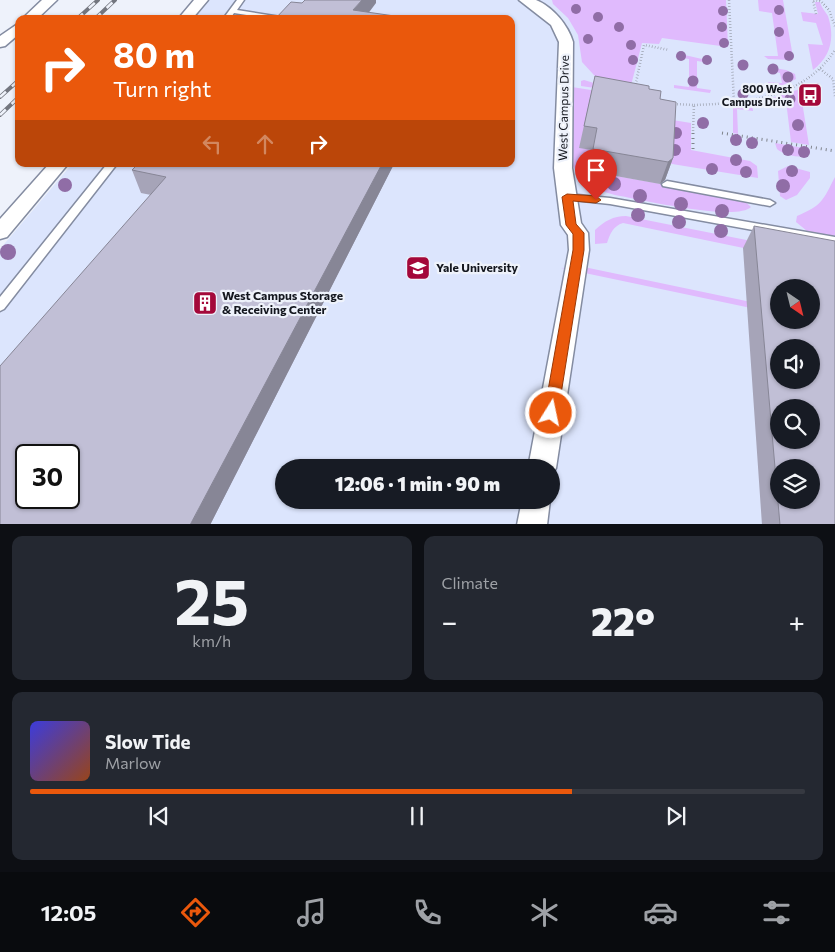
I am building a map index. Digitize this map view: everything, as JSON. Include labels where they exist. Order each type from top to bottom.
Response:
[{"type":"street","points":[[33,15],[50,0]]},
{"type":"street","points":[[188,15],[201,0]]},
{"type":"street","name":"West Campus Drive","points":[[526,0],[556,21],[564,32],[566,42],[563,168],[571,225],[578,233],[578,250],[543,459]]},
{"type":"street","points":[[0,43],[15,30]]},
{"type":"street","points":[[0,232],[56,167]]},
{"type":"street","points":[[532,524],[534,509]]},
{"type":"lane","points":[[229,15],[240,0]]},
{"type":"lane","points":[[232,12],[257,15]]},
{"type":"lane","points":[[0,306],[110,167]]},
{"type":"lane","points":[[667,184],[770,203]]},
{"type":"lane","points":[[567,197],[610,201],[835,241]]},
{"type":"path","points":[[729,0],[734,102]]},
{"type":"path","points":[[816,14],[813,0],[820,0],[829,10],[835,26]]},
{"type":"path","points":[[633,95],[644,45],[669,50]]},
{"type":"path","points":[[668,104],[694,106],[734,102],[786,90],[807,80],[820,70],[830,60],[835,50]]},
{"type":"path","points":[[820,70],[834,79],[835,96]]},
{"type":"path","points":[[693,149],[694,106]]},
{"type":"path","points":[[722,133],[835,151]]},
{"type":"shaded area","name":"Yale University","points":[[210,0],[835,0],[835,524],[0,524],[0,249],[69,167],[515,167],[515,15],[197,15]]},
{"type":"shaded area","points":[[552,0],[726,0],[728,47],[662,38],[659,44],[642,43],[629,93],[581,86],[581,81],[584,80],[604,86],[582,62],[578,35],[568,18],[553,4]]},
{"type":"shaded area","points":[[758,0],[783,0],[793,57],[791,60],[768,59],[764,56],[778,56],[772,13],[759,11]]},
{"type":"shaded area","points":[[815,2],[820,2],[828,16],[831,39],[828,53],[813,70],[808,44],[823,45],[816,23],[803,21],[801,12],[818,14]]},
{"type":"shaded area","points":[[680,54],[711,61],[711,63],[697,61],[697,88],[711,90],[710,93],[674,88],[674,85],[689,87],[689,59],[675,57]]},
{"type":"shaded area","points":[[768,67],[786,70],[795,74],[796,79],[770,91],[768,82],[782,83],[780,73],[767,70]]},
{"type":"shaded area","points":[[572,87],[629,96],[579,147],[592,150],[588,171],[741,198],[751,207],[742,211],[727,212],[664,205],[601,191],[584,182],[572,165]]},
{"type":"shaded area","points":[[800,89],[809,145],[791,142],[786,101],[772,98]]},
{"type":"shaded area","points":[[752,103],[753,111],[737,109],[738,134],[733,133],[733,105]]},
{"type":"shaded area","points":[[654,117],[691,123],[691,150],[750,161],[757,166],[758,178],[666,163]]},
{"type":"shaded area","points":[[775,143],[809,149],[810,153],[802,156],[788,155],[777,149]]},
{"type":"shaded area","points":[[788,166],[810,172],[810,178],[797,195],[786,200],[780,196],[778,171]]},
{"type":"shaded area","points":[[835,177],[835,236],[807,231],[796,222],[797,216],[821,201]]},
{"type":"shaded area","points":[[626,216],[771,245],[772,254],[623,223],[614,228],[607,243],[595,244],[595,230],[609,220]]},
{"type":"shaded area","points":[[584,267],[770,306],[770,312],[561,268]]},
{"type":"building","points":[[305,0],[362,0],[353,10],[387,15],[279,15],[291,2],[302,3]]},
{"type":"building","points":[[595,76],[649,86],[649,89],[661,91],[660,99],[676,102],[673,158],[668,162],[593,149],[597,128],[584,126]]},
{"type":"building","name":"West Campus Storage & Receiving Center","points":[[135,167],[380,167],[191,524],[0,524],[0,366],[166,177],[132,170]]},
{"type":"building","points":[[754,226],[835,241],[835,524],[780,524],[779,509],[820,509],[820,459],[774,459],[773,449],[820,449],[820,399],[770,399],[770,410]]},
{"type":"railway","points":[[81,15],[98,0]]},
{"type":"railway","points":[[99,15],[115,0]]},
{"type":"railway","points":[[0,97],[15,84]]},
{"type":"railway","points":[[0,115],[15,101]]},
{"type":"place","name":"800 West Campus Drive","points":[[810,95]]},
{"type":"place","name":"Yale University","points":[[418,268]]},
{"type":"place","name":"West Campus Storage & Receiving Center","points":[[205,303]]},
{"type":"route","points":[[551,413],[578,250],[578,233],[571,225],[567,197],[596,200]]}]
